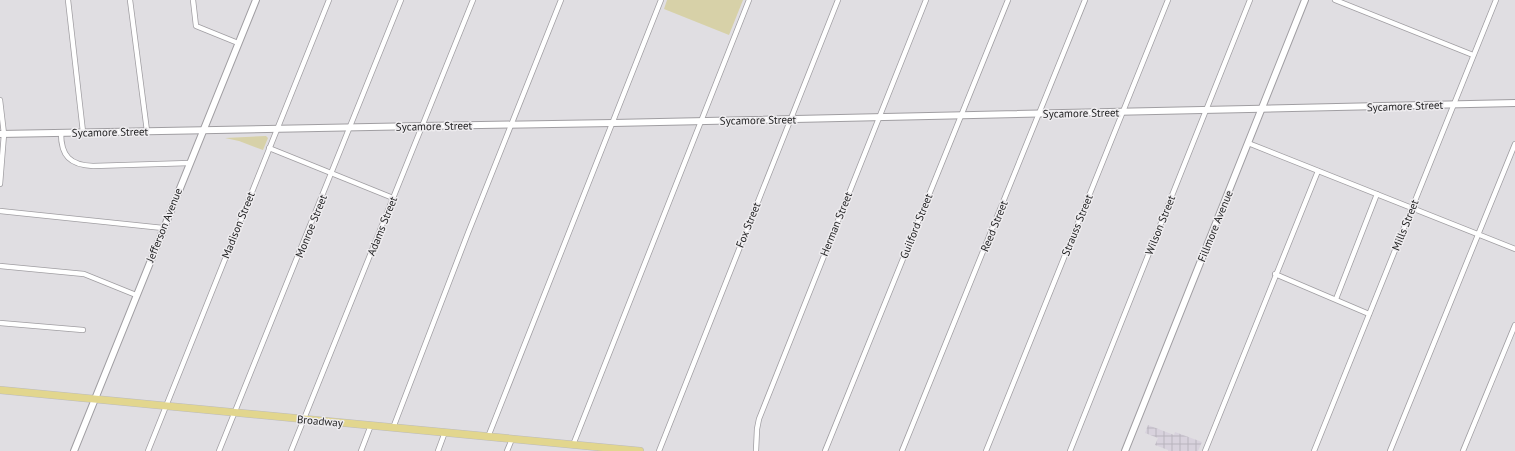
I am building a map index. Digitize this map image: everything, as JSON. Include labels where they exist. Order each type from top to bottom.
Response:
[{"type":"main road","name":"Broadway","points":[[0,390],[488,436],[577,447],[640,451]]},
{"type":"street","points":[[68,0],[83,132]]},
{"type":"street","points":[[130,0],[146,131]]},
{"type":"street","points":[[192,0],[196,26],[238,43]]},
{"type":"street","name":"Jefferson Avenue","points":[[74,451],[256,0]]},
{"type":"street","name":"Madison Street","points":[[148,451],[329,0]]},
{"type":"street","name":"Monroe Street","points":[[219,451],[402,0]]},
{"type":"street","name":"Adams Street","points":[[291,451],[473,0]]},
{"type":"street","points":[[393,428],[561,0]]},
{"type":"street","points":[[488,436],[661,0]]},
{"type":"street","points":[[577,447],[700,121],[749,0]]},
{"type":"street","name":"Fox Street","points":[[659,451],[838,0]]},
{"type":"street","name":"Herman Street","points":[[756,451],[759,419],[926,0]]},
{"type":"street","name":"Guilford Street","points":[[825,451],[1008,0]]},
{"type":"street","name":"Reed Street","points":[[902,451],[1085,0]]},
{"type":"street","name":"Strauss Street","points":[[986,451],[1168,0]]},
{"type":"street","name":"Wilson Street","points":[[1070,451],[1250,0]]},
{"type":"street","name":"Fillmore Avenue","points":[[1125,451],[1305,0]]},
{"type":"street","points":[[1336,0],[1473,55]]},
{"type":"street","name":"Mills Street","points":[[1314,451],[1496,0]]},
{"type":"street","points":[[0,100],[2,134],[0,184]]},
{"type":"street","name":"Sycamore Street","points":[[2,134],[613,123],[1515,103]]},
{"type":"street","points":[[61,133],[62,146],[65,153],[73,161],[80,165],[93,166],[190,163]]},
{"type":"street","points":[[1248,143],[1515,249]]},
{"type":"street","points":[[1390,451],[1515,144]]},
{"type":"street","points":[[269,148],[393,198]]},
{"type":"street","points":[[1205,451],[1275,274],[1318,171]]},
{"type":"street","points":[[1336,299],[1377,194]]},
{"type":"street","points":[[0,211],[164,228]]},
{"type":"street","points":[[0,266],[84,274],[136,295]]},
{"type":"street","points":[[1275,274],[1369,314]]},
{"type":"street","points":[[0,323],[83,330]]},
{"type":"street","points":[[1463,451],[1515,325]]},
{"type":"street","points":[[361,451],[371,426]]},
{"type":"street","points":[[438,451],[445,432]]},
{"type":"street","points":[[507,451],[512,439]]},
{"type":"shaded area","points":[[667,0],[743,0],[729,35],[664,9]]},
{"type":"shaded area","points":[[266,136],[268,138],[263,150],[239,141],[225,138]]},
{"type":"shaded area","points":[[1148,425],[1174,435],[1175,432],[1202,442],[1198,451],[1168,451],[1155,445],[1158,438],[1145,433]]}]
